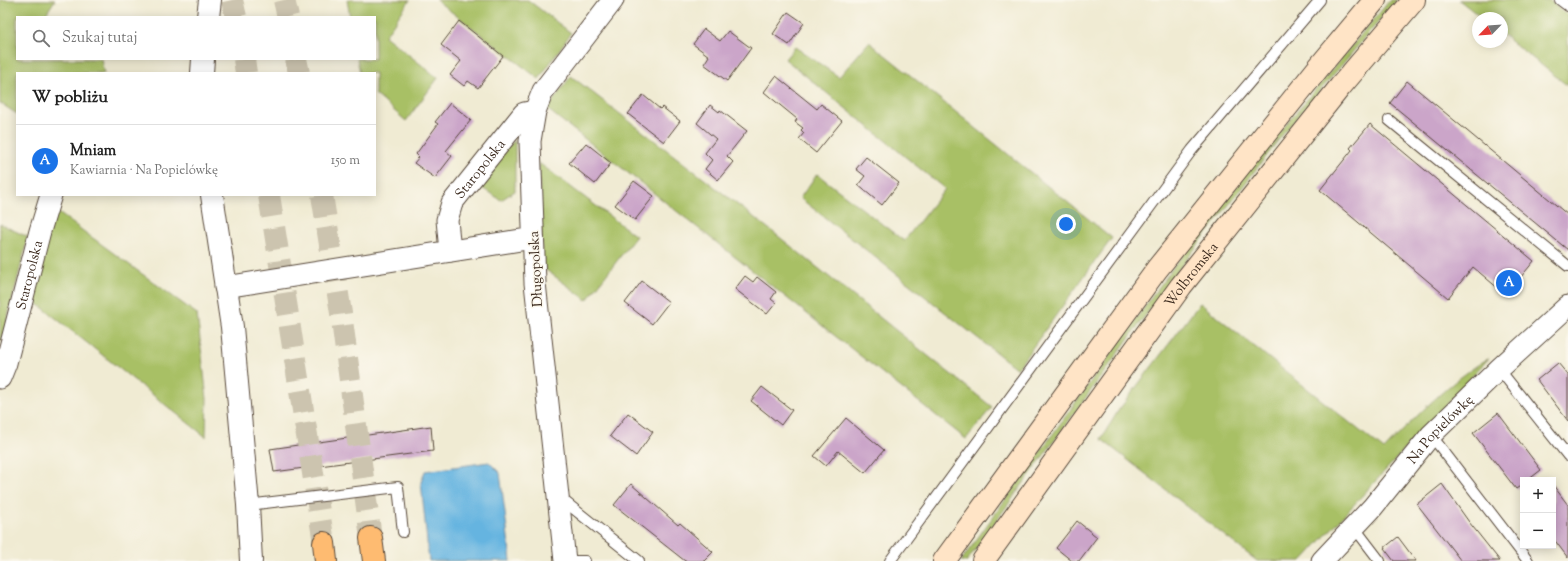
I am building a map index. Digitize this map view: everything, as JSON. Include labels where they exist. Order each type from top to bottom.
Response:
[{"type":"highway","points":[[371,538],[374,561]]},
{"type":"main road","points":[[944,561],[1157,269],[1309,79],[1375,0]]},
{"type":"main road","name":"Wolbromska","points":[[983,561],[1181,286],[1340,87],[1414,0]]},
{"type":"street","points":[[208,16],[210,0]]},
{"type":"street","name":"Długopolska","points":[[567,561],[535,283],[530,141],[535,111],[543,91],[612,0]]},
{"type":"street","points":[[202,72],[203,60]]},
{"type":"street","name":"Staropolska","points":[[450,251],[447,220],[455,197],[524,113],[535,111]]},
{"type":"street","name":"Staropolska","points":[[2,367],[51,196]]},
{"type":"street","points":[[212,196],[232,328],[248,506],[251,561]]},
{"type":"street","points":[[225,287],[533,238]]},
{"type":"street","name":"Na Popielówkę","points":[[1322,561],[1372,508],[1431,435],[1499,369],[1568,306]]},
{"type":"lane","points":[[890,561],[1192,150],[1320,0]]},
{"type":"lane","points":[[1560,0],[1568,6]]},
{"type":"lane","points":[[1389,120],[1568,266]]},
{"type":"lane","points":[[1499,369],[1568,456]]},
{"type":"lane","points":[[1431,435],[1528,561]]},
{"type":"lane","points":[[248,506],[398,487],[403,532]]},
{"type":"lane","points":[[559,497],[639,561]]},
{"type":"lane","points":[[1354,527],[1380,561]]},
{"type":"lane","points":[[567,561],[586,561]]},
{"type":"green space","points":[[0,0],[55,0],[45,16],[16,16],[16,60],[101,60],[104,72],[16,72],[16,113],[0,103]]},
{"type":"green space","points":[[347,0],[410,0],[385,36],[438,78],[406,121],[376,95],[376,72],[360,72],[357,60],[376,60],[376,16],[350,16]]},
{"type":"green space","points":[[436,0],[528,0],[571,33],[539,79]]},
{"type":"green space","points":[[1390,0],[1397,0],[1284,133],[1177,272],[967,561],[961,561],[1172,269],[1259,157]]},
{"type":"green space","points":[[1459,0],[1549,0],[1568,15],[1568,86],[1508,39],[1508,12],[1474,12]]},
{"type":"green space","points":[[869,42],[1112,238],[1017,369],[800,198],[817,174],[904,241],[945,189],[785,59],[795,47],[839,77]]},
{"type":"green space","points":[[571,76],[773,232],[992,407],[966,439],[547,109]]},
{"type":"green space","points":[[515,140],[515,191],[501,200],[474,183]]},
{"type":"green space","points":[[539,163],[636,236],[587,300],[542,267]]},
{"type":"green space","points":[[53,209],[197,314],[207,399],[206,437],[29,297]]},
{"type":"green space","points":[[0,224],[28,237],[2,340],[0,341]]},
{"type":"green space","points":[[1200,303],[1384,450],[1446,389],[1474,367],[1489,358],[1302,561],[1257,561],[1101,439],[1118,411]]},
{"type":"water","points":[[489,462],[500,473],[511,561],[429,561],[421,482],[425,471]]},
{"type":"building","points":[[788,12],[804,23],[789,45],[773,34]]},
{"type":"building","points":[[459,21],[503,56],[478,88],[468,81],[464,86],[450,75],[461,61],[441,45]]},
{"type":"building","points":[[704,29],[720,41],[728,31],[751,48],[727,81],[704,64],[709,56],[693,44]]},
{"type":"building","points":[[776,76],[817,109],[821,104],[842,121],[816,153],[799,139],[804,133],[801,130],[803,128],[795,122],[797,119],[764,92]]},
{"type":"building","points":[[1407,81],[1568,215],[1568,250],[1390,103]]},
{"type":"building","points":[[643,95],[660,109],[662,107],[680,121],[664,142],[628,114]]},
{"type":"building","points":[[450,103],[471,120],[446,151],[452,156],[435,178],[414,163],[419,157],[416,154],[438,124],[435,122]]},
{"type":"building","points":[[710,105],[719,112],[720,110],[747,131],[727,156],[733,162],[718,180],[705,169],[712,160],[705,153],[716,139],[697,123]]},
{"type":"building","points":[[1370,124],[1534,261],[1506,295],[1473,267],[1448,298],[1320,190],[1352,150],[1350,148]]},
{"type":"building","points":[[586,143],[611,163],[595,184],[569,163]]},
{"type":"building","points":[[866,157],[899,183],[882,205],[858,185],[865,176],[856,169]]},
{"type":"building","points":[[634,181],[654,196],[635,220],[615,205]]},
{"type":"building","points":[[745,276],[753,282],[757,277],[776,292],[771,299],[776,303],[767,314],[735,289]]},
{"type":"building","points":[[642,281],[669,302],[652,324],[625,303]]},
{"type":"building","points":[[1558,363],[1568,375],[1568,421],[1537,380]]},
{"type":"building","points":[[762,387],[792,410],[781,425],[751,401]]},
{"type":"building","points":[[628,413],[653,432],[636,456],[610,436]]},
{"type":"building","points":[[1498,413],[1541,470],[1532,477],[1520,477],[1520,486],[1516,489],[1473,433]]},
{"type":"building","points":[[846,418],[884,450],[865,473],[838,451],[826,466],[814,456]]},
{"type":"building","points":[[431,426],[433,451],[274,472],[270,449]]},
{"type":"building","points":[[631,484],[678,525],[680,523],[713,552],[704,561],[685,561],[614,505]]},
{"type":"building","points":[[1442,484],[1469,522],[1500,561],[1461,561],[1417,504]]},
{"type":"building","points":[[1556,489],[1568,505],[1568,558],[1556,542]]},
{"type":"building","points":[[1077,521],[1097,537],[1079,561],[1072,561],[1056,548]]},
{"type":"building","points":[[1398,537],[1416,561],[1394,561],[1384,548]]},
{"type":"tunnel","points":[[232,0],[236,16]]},
{"type":"tunnel","points":[[284,0],[288,16]]},
{"type":"tunnel","points":[[244,60],[246,72]]},
{"type":"tunnel","points":[[296,60],[299,72]]},
{"type":"tunnel","points":[[269,196],[324,543]]},
{"type":"tunnel","points":[[322,196],[341,313],[371,538]]},
{"type":"place","name":"Mniam","points":[[1509,283]]}]
